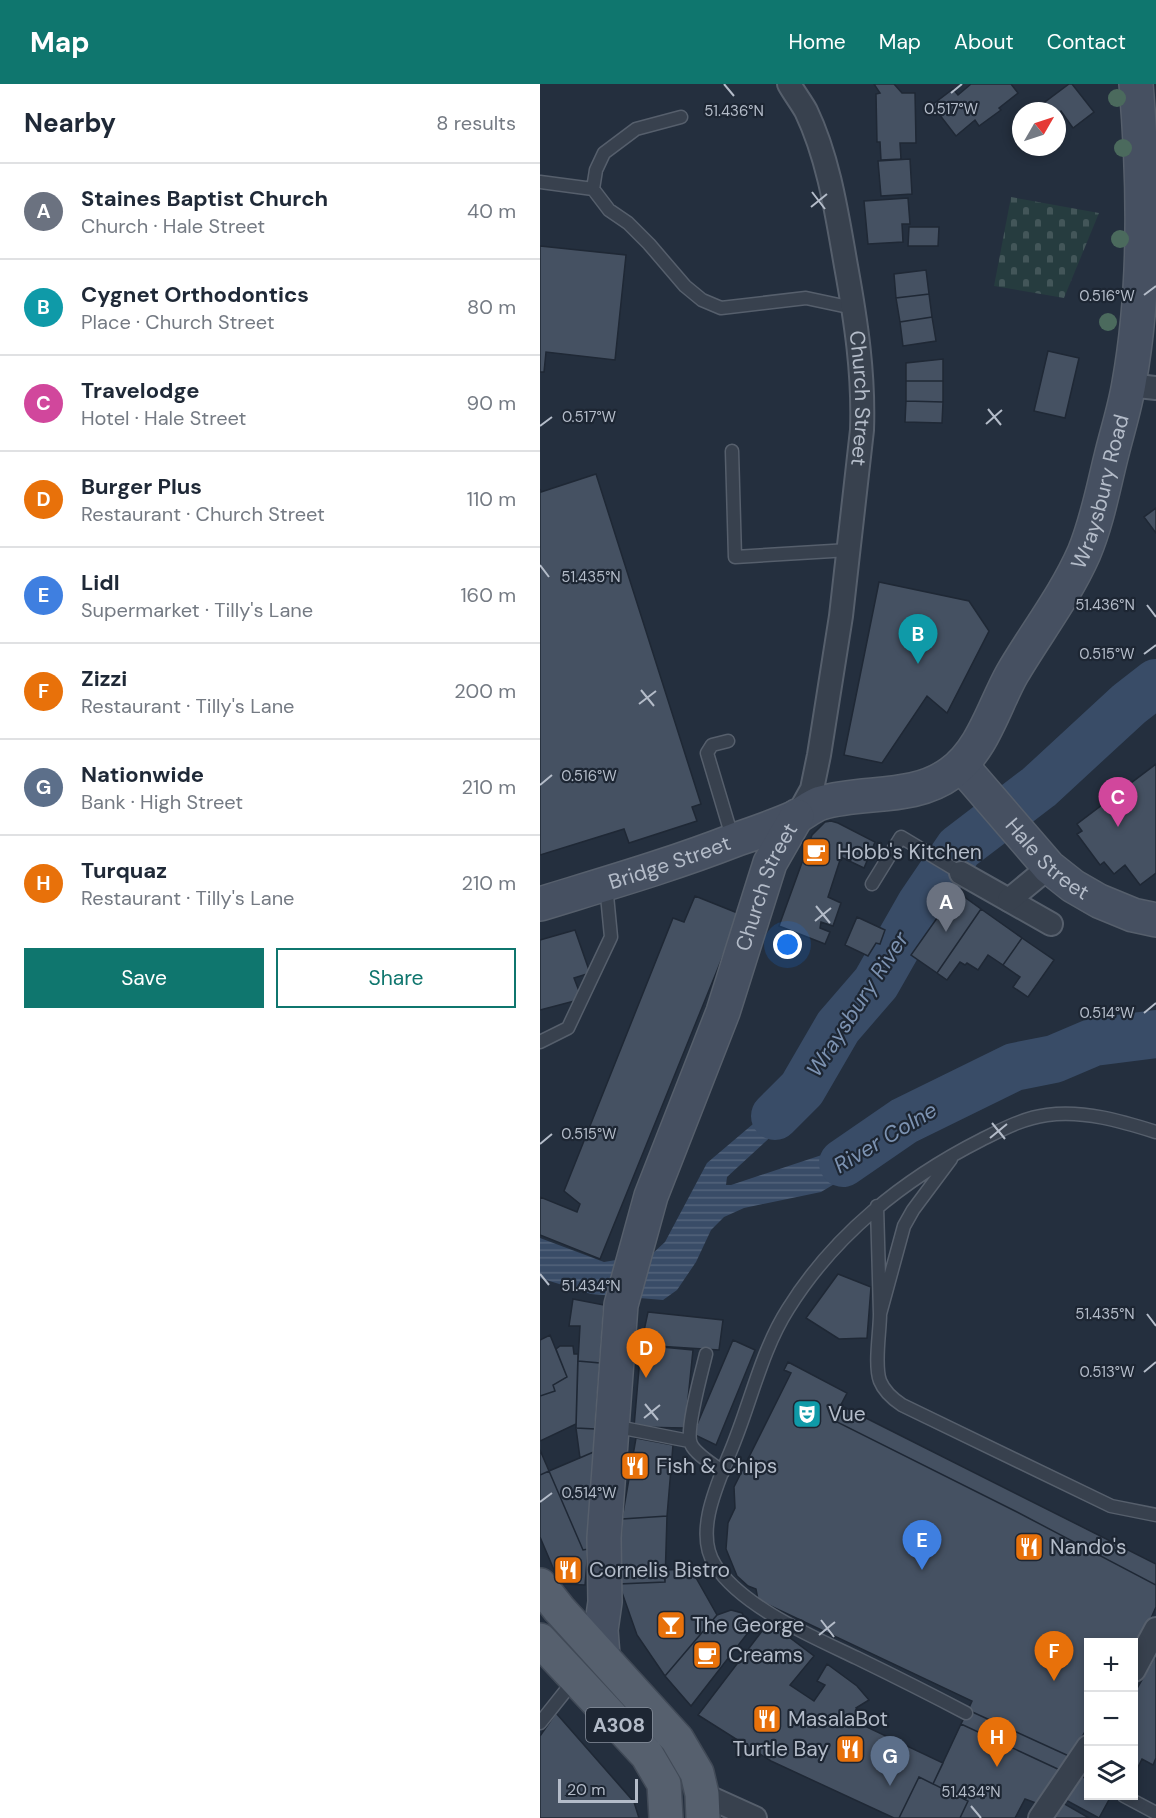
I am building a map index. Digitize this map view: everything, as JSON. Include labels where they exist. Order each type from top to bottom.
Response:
[{"type":"main road","name":"Wraysbury Road","points":[[797,816],[817,805],[835,800],[897,794],[916,789],[949,775],[968,775],[972,752],[1033,639],[1069,584],[1085,550],[1143,386],[1136,330],[1140,250],[1140,130],[1136,84]]},
{"type":"main road","name":"Hale Street","points":[[968,775],[1049,867],[1073,886],[1099,901],[1133,915],[1156,920]]},
{"type":"main road","name":"Bridge Street","points":[[540,904],[734,841],[797,816]]},
{"type":"main road","name":"Church Street","points":[[603,1656],[601,1630],[605,1602],[604,1538],[621,1305],[651,1196],[723,1012],[770,863],[797,816]]},
{"type":"main road","name":"A308","points":[[540,1585],[677,1739],[697,1773],[684,1803],[647,1755],[559,1660]]},
{"type":"street","name":"Church Street","points":[[789,84],[806,111],[822,152],[859,337],[863,402],[862,430],[840,627],[812,789],[797,816]]},
{"type":"street","points":[[1009,900],[1049,867]]},
{"type":"street","points":[[961,873],[1051,924]]},
{"type":"street","points":[[1138,1663],[1156,1629]]},
{"type":"street","points":[[1040,1818],[1084,1755]]},
{"type":"street","points":[[684,1803],[755,1818]]},
{"type":"lane","points":[[593,189],[596,170],[604,153],[636,129],[681,117]]},
{"type":"lane","points":[[540,182],[593,189],[609,210],[628,223],[649,244],[685,286],[702,300],[721,308],[806,298],[853,308]]},
{"type":"lane","points":[[732,451],[735,556],[849,550]]},
{"type":"lane","points":[[728,741],[712,745],[707,753],[734,841]]},
{"type":"lane","points":[[872,884],[901,837],[961,873]]},
{"type":"lane","points":[[540,1042],[568,1028],[612,937],[606,884]]},
{"type":"lane","points":[[966,1713],[793,1627],[748,1600],[716,1567],[707,1552],[706,1524],[714,1493],[768,1351],[787,1311],[811,1276],[878,1206],[909,1182],[955,1153],[1025,1120],[1046,1115],[1093,1116],[1156,1132]]},
{"type":"lane","points":[[880,1314],[904,1226],[955,1153]]},
{"type":"lane","points":[[878,1206],[880,1314],[878,1371],[880,1381],[893,1399],[1111,1506],[1156,1515]]},
{"type":"lane","points":[[706,1354],[693,1410],[689,1441],[694,1449],[723,1472]]},
{"type":"lane","points":[[612,1426],[689,1441]]},
{"type":"lane","points":[[540,1723],[559,1660]]},
{"type":"lane","points":[[1132,1800],[1156,1813]]},
{"type":"green space","points":[[1011,197],[1099,213],[1064,298],[994,286]]},
{"type":"water","points":[[806,1062],[829,1067],[788,1121],[727,1177],[726,1185],[843,1148],[889,1118],[911,1138],[821,1192],[744,1208],[724,1217],[711,1230],[696,1262],[677,1290],[663,1300],[591,1294],[540,1278],[540,1238],[604,1262],[652,1254],[665,1242],[707,1163],[778,1103],[796,1083]]},
{"type":"building","points":[[874,84],[894,84],[902,93],[915,93],[916,143],[900,143],[901,159],[881,160],[880,142],[877,142],[876,94],[880,93]]},
{"type":"building","points":[[971,84],[1011,84],[1018,93],[999,108],[1001,110],[979,126],[975,120],[956,136],[932,105],[953,89],[958,95]]},
{"type":"building","points":[[1072,84],[1094,112],[1073,128],[1066,118],[1066,102],[1045,102]]},
{"type":"building","points":[[910,159],[912,194],[881,196],[878,161]]},
{"type":"building","points":[[908,198],[910,224],[902,224],[903,242],[868,244],[864,201]]},
{"type":"building","points":[[909,227],[939,227],[938,246],[908,246]]},
{"type":"building","points":[[540,246],[626,255],[615,360],[546,352],[544,372],[540,372]]},
{"type":"building","points":[[926,270],[929,294],[896,298],[894,274]]},
{"type":"building","points":[[929,294],[932,317],[900,322],[896,298]]},
{"type":"building","points":[[932,317],[936,341],[903,346],[900,322]]},
{"type":"building","points":[[1048,351],[1079,358],[1065,418],[1034,411]]},
{"type":"building","points":[[943,359],[943,381],[906,381],[906,363]]},
{"type":"building","points":[[906,381],[943,381],[943,402],[906,401]]},
{"type":"building","points":[[906,401],[943,402],[942,423],[905,422]]},
{"type":"building","points":[[596,474],[701,804],[692,807],[697,821],[629,843],[624,829],[540,855],[540,489],[541,492]]},
{"type":"building","points":[[1156,508],[1156,533],[1144,517]]},
{"type":"building","points":[[879,582],[969,601],[989,631],[947,713],[927,696],[882,763],[844,755]]},
{"type":"building","points":[[1156,764],[1156,873],[1140,885],[1125,865],[1114,874],[1104,862],[1100,865],[1077,834],[1082,831],[1077,824]]},
{"type":"building","points":[[831,821],[875,842],[864,868],[841,857],[828,897],[841,903],[833,926],[821,922],[820,928],[830,932],[825,944],[779,926],[812,835],[825,822]]},
{"type":"building","points":[[956,891],[981,909],[937,973],[911,955]]},
{"type":"building","points":[[695,896],[740,914],[600,1259],[540,1235],[540,1197],[577,1212],[580,1204],[564,1191],[673,918],[684,922]]},
{"type":"building","points":[[981,909],[1022,938],[1003,965],[988,955],[978,970],[967,963],[965,965],[960,962],[947,980],[937,973]]},
{"type":"building","points":[[857,917],[885,930],[880,944],[876,943],[868,956],[845,945]]},
{"type":"building","points":[[575,930],[590,973],[574,978],[582,999],[540,1010],[540,940]]},
{"type":"building","points":[[1022,938],[1054,960],[1028,997],[1013,987],[1020,977],[1003,965]]},
{"type":"building","points":[[838,1274],[871,1287],[867,1338],[839,1339],[806,1318]]},
{"type":"building","points":[[573,1299],[604,1305],[600,1363],[578,1361],[580,1326],[569,1326]]},
{"type":"building","points":[[648,1312],[723,1320],[719,1350],[641,1345]]},
{"type":"building","points":[[550,1335],[567,1377],[553,1385],[555,1391],[540,1396],[540,1340]]},
{"type":"building","points":[[733,1340],[755,1350],[716,1445],[693,1434]]},
{"type":"building","points":[[641,1345],[693,1350],[685,1428],[634,1427]]},
{"type":"building","points":[[560,1346],[573,1346],[574,1354],[578,1354],[576,1424],[540,1441],[540,1396],[555,1391],[553,1385],[567,1377],[556,1349]]},
{"type":"building","points":[[578,1361],[600,1363],[595,1429],[576,1428]]},
{"type":"building","points":[[788,1362],[847,1393],[833,1420],[1156,1585],[1156,1607],[1138,1647],[1138,1638],[1084,1638],[1084,1733],[1071,1757],[968,1710],[972,1701],[758,1600],[756,1589],[748,1586],[737,1576],[726,1549],[728,1523],[735,1508],[734,1487],[791,1373],[784,1370]]},
{"type":"building","points":[[840,1405],[1156,1564],[1156,1585],[833,1420]]},
{"type":"building","points":[[576,1428],[595,1429],[596,1451],[580,1458]]},
{"type":"building","points":[[636,1438],[673,1445],[667,1516],[622,1519]]},
{"type":"building","points":[[540,1450],[549,1471],[540,1475]]},
{"type":"building","points":[[596,1451],[588,1549],[583,1550],[549,1471]]},
{"type":"building","points":[[549,1471],[583,1550],[588,1549],[585,1585],[560,1584],[540,1537],[540,1475]]},
{"type":"building","points":[[667,1516],[665,1582],[619,1584],[622,1519]]},
{"type":"building","name":"The George","points":[[691,1569],[717,1615],[665,1676],[637,1635],[619,1584],[665,1582],[664,1570]]},
{"type":"building","name":"Creams","points":[[731,1610],[742,1613],[748,1623],[747,1634],[691,1706],[665,1676],[717,1615]]},
{"type":"building","points":[[769,1622],[814,1656],[790,1685],[814,1701],[825,1685],[817,1681],[827,1664],[857,1686],[869,1700],[856,1708],[860,1712],[854,1721],[943,1763],[933,1784],[919,1777],[899,1818],[894,1818],[771,1761],[698,1715]]},
{"type":"building","points":[[1156,1655],[1156,1758],[1153,1765],[1142,1759],[1138,1767],[1138,1692],[1138,1687]]},
{"type":"building","points":[[968,1710],[1071,1757],[1062,1771],[961,1724]]},
{"type":"building","points":[[556,1713],[634,1802],[639,1818],[540,1818],[540,1736]]},
{"type":"building","points":[[961,1724],[1062,1771],[1044,1806],[1025,1799],[1015,1818],[960,1818],[968,1801],[933,1784]]},
{"type":"building","points":[[1076,1773],[1084,1778],[1084,1800],[1109,1800],[1099,1818],[1062,1798]]},
{"type":"building","points":[[919,1777],[968,1801],[960,1818],[899,1818]]},
{"type":"building","points":[[1063,1803],[1089,1818],[1054,1818]]},
{"type":"waterway","name":"Wraysbury River","points":[[775,1116],[802,1089],[838,1027],[876,983],[921,904],[959,848],[1039,787],[1129,704],[1156,683]]},
{"type":"waterway","name":"River Colne","points":[[843,1163],[904,1121],[1014,1067],[1054,1059],[1094,1042],[1156,1034]]},
{"type":"place","name":"Cygnet Orthodontics","points":[[918,664]]},
{"type":"place","name":"Travelodge","points":[[1118,827]]},
{"type":"place","name":"Hobb's Kitchen","points":[[816,852]]},
{"type":"place","name":"Staines Baptist Church","points":[[946,932]]},
{"type":"place","name":"Burger Plus","points":[[646,1378]]},
{"type":"place","name":"Vue","points":[[807,1414]]},
{"type":"place","name":"Fish & Chips","points":[[635,1466]]},
{"type":"place","name":"Nando's","points":[[1029,1547]]},
{"type":"place","name":"Cornelis Bistro","points":[[568,1570]]},
{"type":"place","name":"Lidl","points":[[922,1570]]},
{"type":"place","name":"The George","points":[[671,1625]]},
{"type":"place","name":"Creams","points":[[707,1655]]},
{"type":"place","name":"Zizzi","points":[[1054,1681]]},
{"type":"place","name":"MasalaBot","points":[[767,1719]]},
{"type":"place","name":"Turtle Bay","points":[[850,1749]]},
{"type":"place","name":"Turquaz","points":[[997,1767]]},
{"type":"place","name":"Nationwide","points":[[890,1786]]}]
